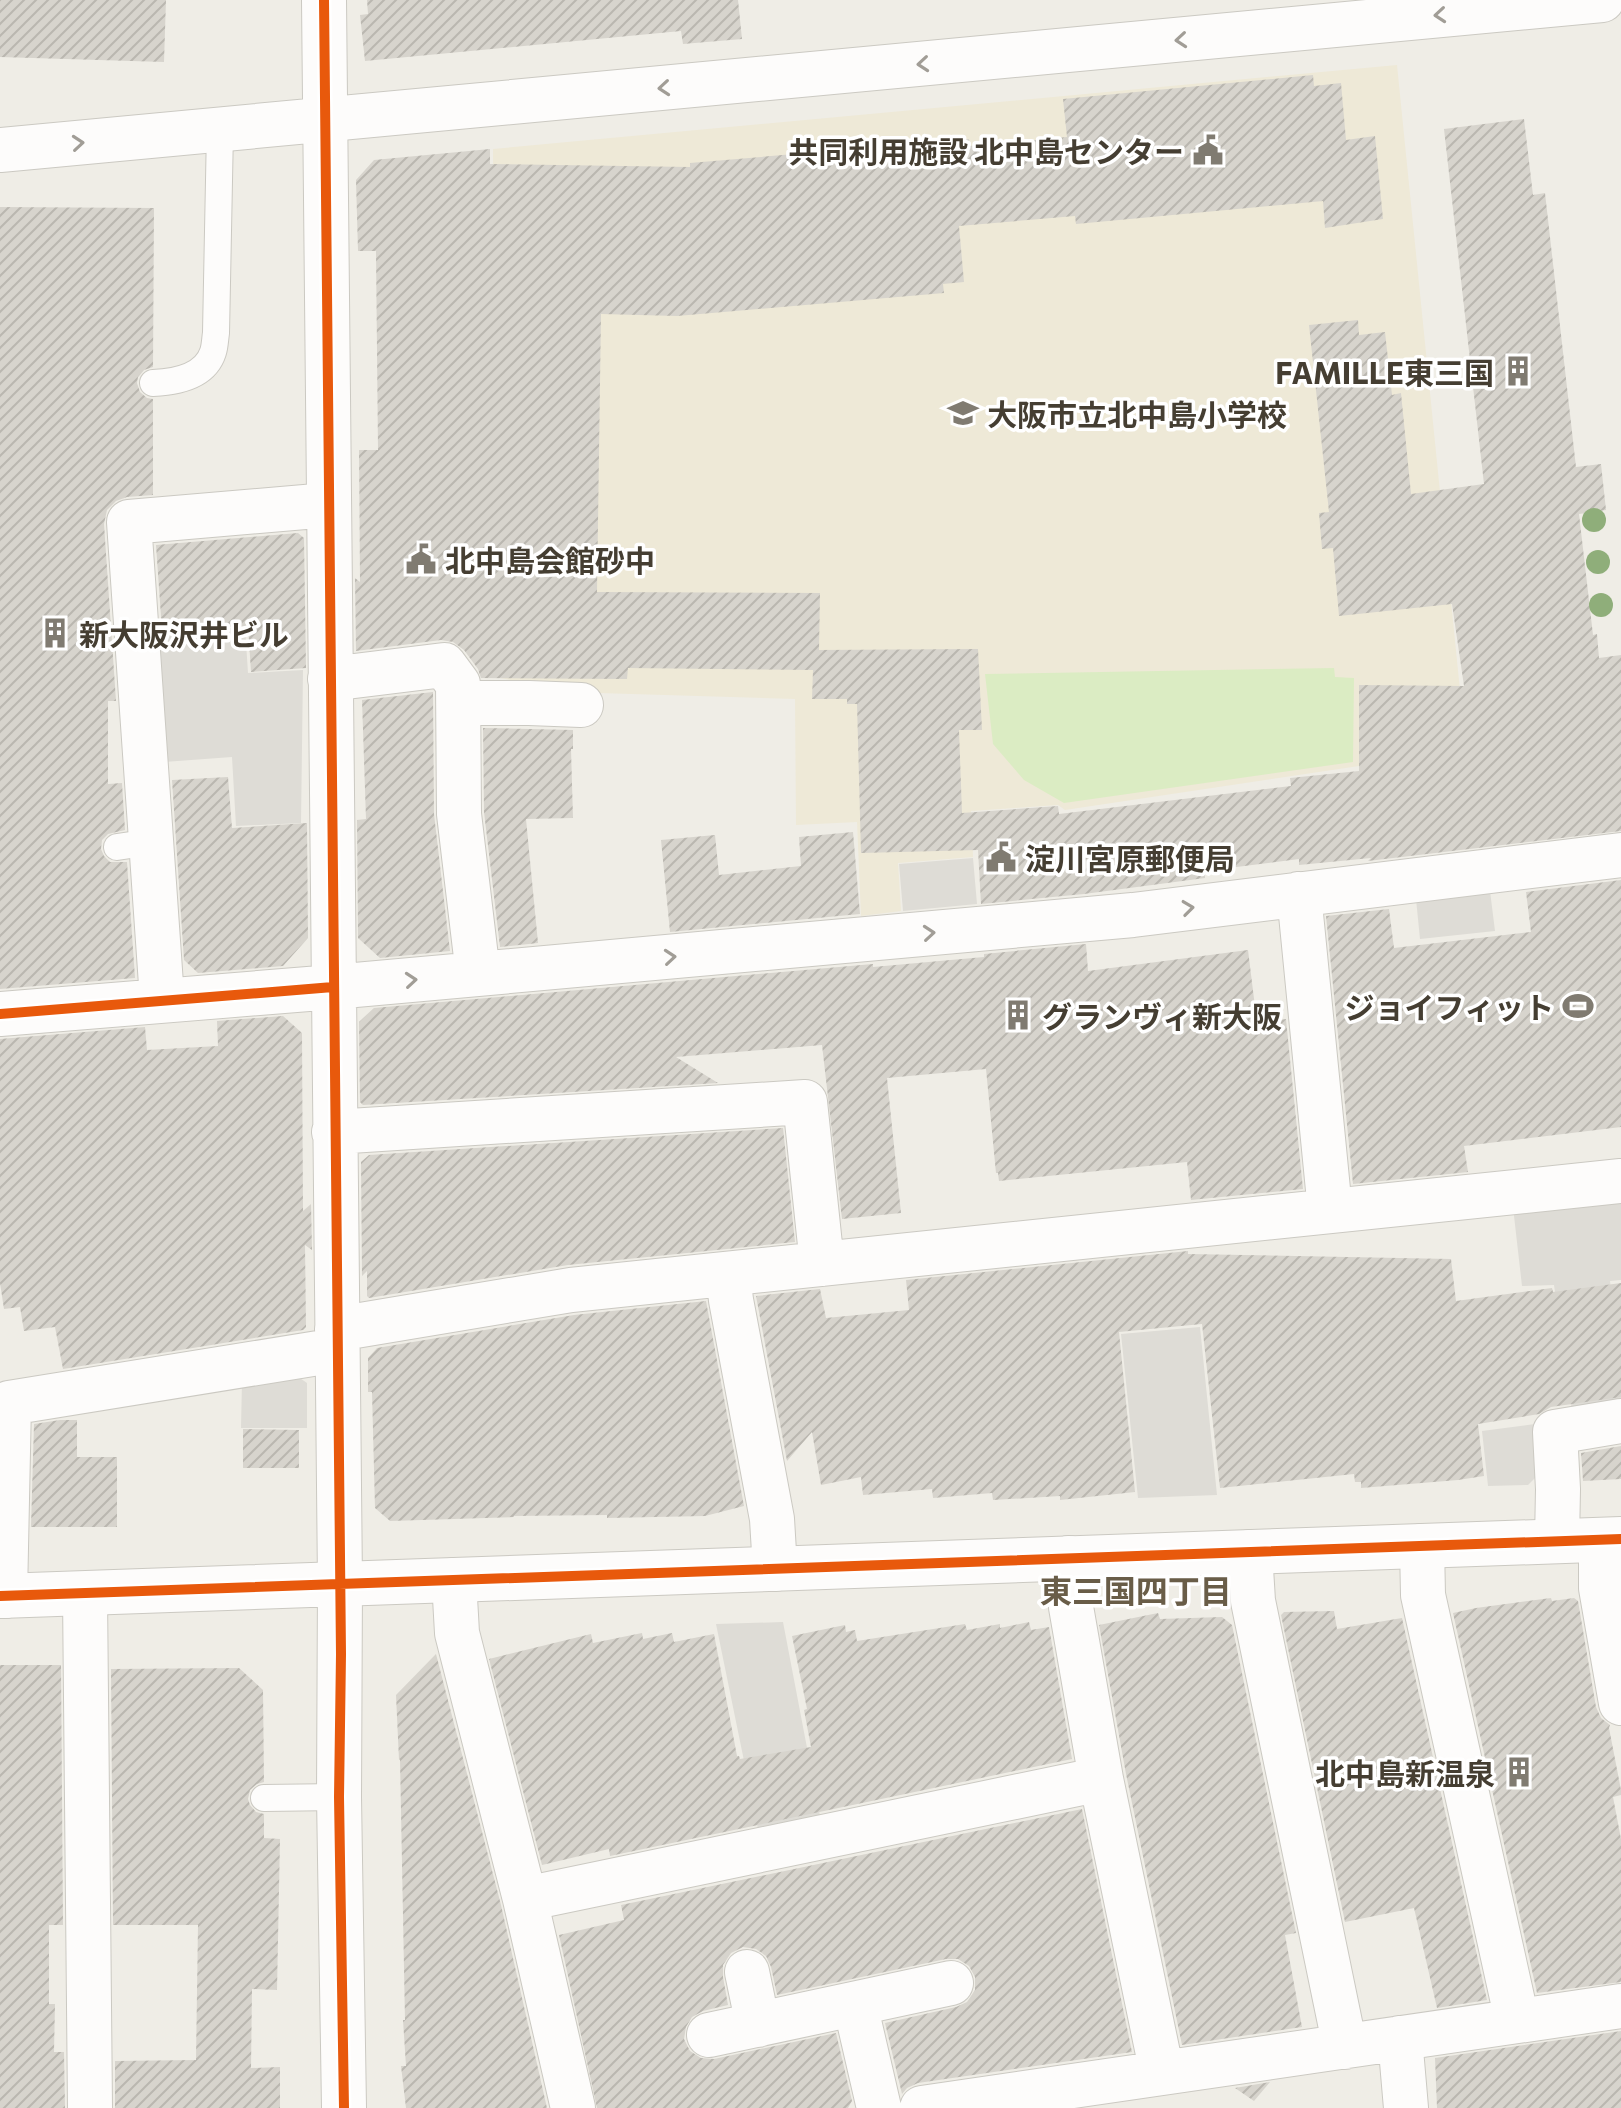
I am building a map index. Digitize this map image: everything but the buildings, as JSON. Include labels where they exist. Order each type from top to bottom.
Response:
[{"type":"street","points":[[324,0],[344,2108]]},
{"type":"street","points":[[0,150],[1602,0]]},
{"type":"street","points":[[162,999],[134,845],[129,522],[328,505]]},
{"type":"street","points":[[330,679],[444,665],[458,684],[459,814],[478,974]]},
{"type":"street","points":[[459,703],[581,705]]},
{"type":"street","points":[[0,1014],[1133,915],[1621,855]]},
{"type":"street","points":[[1299,894],[1330,1210]]},
{"type":"street","points":[[334,1132],[805,1102],[822,1264]]},
{"type":"street","points":[[1621,1181],[571,1290],[337,1340],[9,1403],[3,1596],[1611,1539],[1601,1588],[1621,1703]]},
{"type":"street","points":[[728,1274],[772,1519],[775,1569]]},
{"type":"street","points":[[1557,1541],[1555,1432],[1621,1421]]},
{"type":"street","points":[[1422,1546],[1423,1595],[1517,2020]]},
{"type":"street","points":[[1250,1552],[1253,1601],[1345,2047]]},
{"type":"street","points":[[1069,1558],[1071,1607],[1101,1779],[1162,2073]]},
{"type":"street","points":[[454,1580],[457,1633],[525,1899],[573,2108]]},
{"type":"street","points":[[85,1594],[90,2108]]},
{"type":"street","points":[[525,1899],[1101,1779]]},
{"type":"street","points":[[747,1972],[758,2025]]},
{"type":"street","points":[[709,2035],[951,1983]]},
{"type":"street","points":[[855,2004],[879,2108]]},
{"type":"street","points":[[922,2108],[1621,2006]]},
{"type":"street","points":[[1400,2038],[1406,2108]]},
{"type":"lane","points":[[153,383],[186,378],[203,369],[213,353],[220,130]]},
{"type":"lane","points":[[264,1798],[339,1797]]},
{"type":"shaded area","name":"大阪市立北中島小学校","points":[[1397,65],[1466,750],[1065,810],[1058,805],[971,811],[973,857],[898,863],[901,911],[861,916],[857,822],[796,825],[795,699],[565,692],[496,677],[493,149]]},
{"type":"shaded area","points":[[245,627],[248,673],[303,670],[301,823],[236,826],[232,757],[164,762],[157,632]]},
{"type":"shaded area","points":[[973,858],[977,904],[903,911],[899,864]]},
{"type":"shaded area","points":[[1490,891],[1495,931],[1420,939],[1416,899]]},
{"type":"shaded area","points":[[1621,1195],[1621,1280],[1610,1281],[1621,1373],[1621,1404],[1572,1411],[1554,1285],[1522,1286],[1513,1207]]},
{"type":"shaded area","points":[[1200,1327],[1217,1495],[1138,1498],[1121,1334]]},
{"type":"shaded area","points":[[294,1374],[307,1383],[307,1428],[241,1428],[242,1381]]},
{"type":"shaded area","points":[[1535,1424],[1540,1473],[1528,1485],[1488,1486],[1482,1431]]},
{"type":"shaded area","points":[[783,1622],[821,1821],[759,1834],[716,1624]]},
{"type":"green space","points":[[1334,668],[1335,677],[1354,678],[1353,762],[1064,803],[1024,780],[993,744],[985,674]]},
{"type":"cycle path","points":[[324,0],[344,2108]]},
{"type":"cycle path","points":[[0,1014],[333,987]]},
{"type":"cycle path","points":[[0,1596],[1621,1539]]},
{"type":"place","name":"共同利用施設 北中島センター","points":[[1208,150]]},
{"type":"place","name":"FAMILLE東三国","points":[[1518,371]]},
{"type":"place","name":"大阪市立北中島小学校","points":[[963,413]]},
{"type":"place","name":"北中島会館砂中","points":[[421,559]]},
{"type":"place","name":"新大阪沢井ビル","points":[[55,633]]},
{"type":"place","name":"淀川宮原郵便局","points":[[1001,857]]},
{"type":"place","name":"ジョイフィット","points":[[1578,1006]]},
{"type":"place","name":"グランヴィ新大阪","points":[[1018,1015]]},
{"type":"place","name":"北中島新温泉","points":[[1519,1772]]},
{"type":"district","name":"東三国四丁目","points":[[1136,1590]]}]
